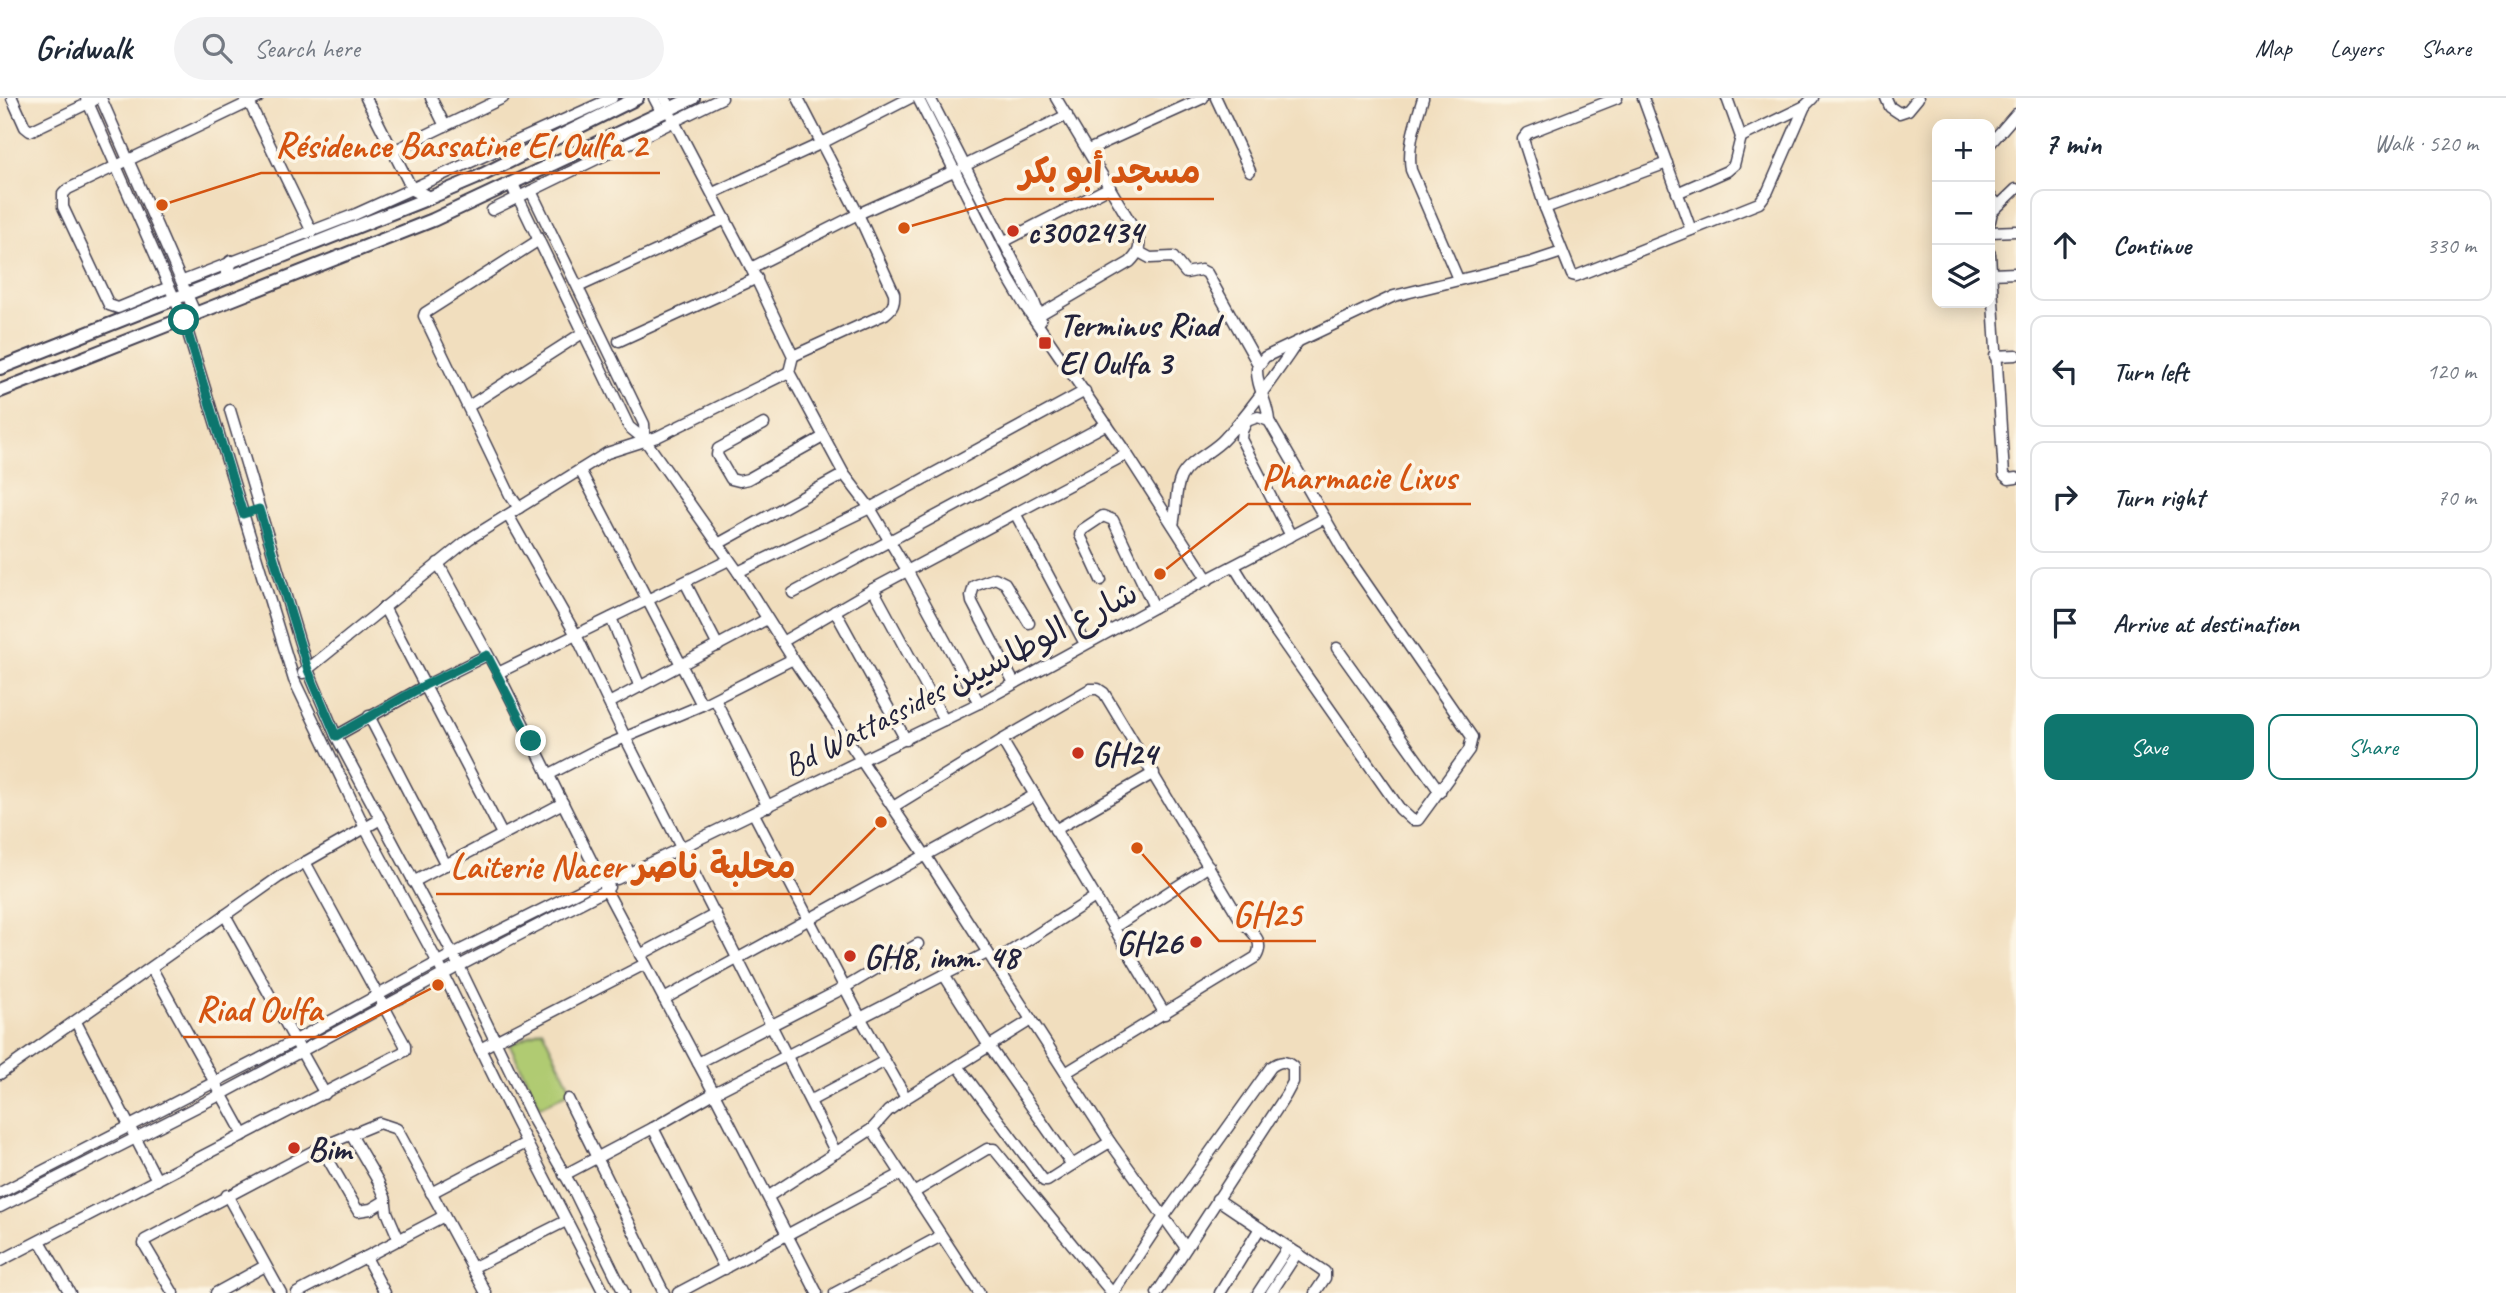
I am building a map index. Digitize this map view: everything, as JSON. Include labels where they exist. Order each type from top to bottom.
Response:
[{"type":"main road","points":[[0,368],[185,287],[227,278],[429,198],[476,178],[637,98]]},
{"type":"main road","points":[[0,391],[433,220],[693,98]]},
{"type":"main road","points":[[512,184],[518,197]]},
{"type":"main road","points":[[412,189],[429,198]]},
{"type":"main road","points":[[227,278],[231,262]]},
{"type":"street","points":[[12,98],[25,127],[30,131],[93,99]]},
{"type":"street","points":[[366,98],[412,189]]},
{"type":"street","points":[[431,98],[445,126]]},
{"type":"street","points":[[393,151],[503,98]]},
{"type":"street","points":[[185,287],[231,262],[312,232],[412,189],[612,98]]},
{"type":"street","points":[[654,98],[668,110],[757,278],[793,356],[789,372],[822,436],[844,474],[891,542],[979,703]]},
{"type":"street","points":[[492,209],[531,191],[668,110],[722,98]]},
{"type":"street","points":[[793,356],[885,314],[894,305],[894,293],[858,214],[798,98]]},
{"type":"street","points":[[713,193],[822,144],[910,98]]},
{"type":"street","points":[[918,98],[1003,242],[1044,331],[1208,580]]},
{"type":"street","points":[[930,98],[1009,279],[1037,317]]},
{"type":"street","points":[[1037,317],[1130,262],[1139,252],[1138,235],[1056,98]]},
{"type":"street","points":[[1088,150],[1203,98]]},
{"type":"street","points":[[1216,98],[1250,171]]},
{"type":"street","points":[[1423,98],[1411,141],[1411,170],[1458,279]]},
{"type":"street","points":[[1617,98],[1524,136],[1522,144],[1572,275],[1579,276],[1751,207],[1764,198],[1805,106]]},
{"type":"street","points":[[1643,98],[1691,230]]},
{"type":"street","points":[[1677,193],[1731,169],[1737,159],[1741,137],[1727,98]]},
{"type":"street","points":[[1741,137],[1805,106],[1813,98]]},
{"type":"street","points":[[1886,98],[1890,107],[1899,113],[1908,110],[1918,98]]},
{"type":"street","points":[[93,99],[130,160],[197,315]]},
{"type":"street","points":[[93,99],[117,166],[184,320],[294,680],[365,828],[438,963],[526,1143],[604,1293],[622,1288],[573,1189],[534,1121],[453,954],[336,736],[308,670],[230,410]]},
{"type":"street","points":[[172,293],[112,307],[63,207],[63,194],[68,189],[254,100],[312,232]]},
{"type":"street","points":[[1995,138],[2016,114]]},
{"type":"street","points":[[751,268],[1067,115]]},
{"type":"street","points":[[1545,208],[1667,163]]},
{"type":"street","points":[[1003,242],[1110,187]]},
{"type":"street","points":[[1995,208],[2016,189]]},
{"type":"street","points":[[531,191],[644,424],[645,440]]},
{"type":"street","points":[[518,197],[629,427],[645,440],[738,572],[1110,1142],[1186,1248]]},
{"type":"street","points":[[1995,202],[1998,205]]},
{"type":"street","points":[[578,288],[726,219]]},
{"type":"street","points":[[1995,233],[2016,231]]},
{"type":"street","points":[[519,508],[510,495],[424,316],[539,240]]},
{"type":"street","points":[[1139,252],[1147,257],[1173,257],[1186,272],[1201,270],[1206,273],[1258,364],[1257,378],[1267,404],[1269,421],[1345,553],[1471,733],[1469,750],[1422,818],[1416,821],[1407,816],[1266,618],[1234,566]]},
{"type":"street","points":[[1258,364],[1265,357],[1299,340],[1394,296],[1562,252]]},
{"type":"street","points":[[1995,274],[2016,273]]},
{"type":"street","points":[[619,341],[757,278]]},
{"type":"street","points":[[1993,308],[2004,475],[2009,479],[2016,478]]},
{"type":"street","points":[[469,406],[584,332]]},
{"type":"street","points":[[1172,525],[1176,514],[1177,488],[1183,474],[1224,439],[1262,394],[1299,340]]},
{"type":"street","points":[[1995,356],[2016,355]]},
{"type":"street","points":[[294,680],[438,563],[607,453],[657,437],[789,372]]},
{"type":"street","points":[[738,572],[870,508],[1085,391]]},
{"type":"street","points":[[1269,421],[1258,417],[1247,421],[1241,439],[1291,536]]},
{"type":"street","points":[[764,424],[718,449],[717,455],[734,481],[748,479],[822,436]]},
{"type":"street","points":[[793,593],[1107,424]]},
{"type":"street","points":[[782,642],[873,589],[1127,454]]},
{"type":"street","points":[[580,470],[702,705]]},
{"type":"street","points":[[718,544],[844,474]]},
{"type":"street","points":[[243,514],[259,509]]},
{"type":"street","points":[[1015,513],[1085,644]]},
{"type":"street","points":[[508,515],[576,635],[836,1153]]},
{"type":"street","points":[[1101,580],[1080,535],[1082,530],[1107,516],[1113,520],[1154,607]]},
{"type":"street","name":"Bd Wattassides شارع الوطاسيين","points":[[0,1193],[296,1040],[443,975],[606,890],[617,879],[979,703],[1154,607],[1325,518]]},
{"type":"street","points":[[498,673],[729,560]]},
{"type":"street","points":[[438,563],[498,673],[606,890],[769,1196],[817,1293]]},
{"type":"street","points":[[1014,683],[972,602],[972,589],[985,581],[999,579],[1005,583],[1029,623]]},
{"type":"street","points":[[685,582],[718,646]]},
{"type":"street","points":[[873,589],[944,720]]},
{"type":"street","points":[[384,607],[502,834]]},
{"type":"street","points":[[835,611],[906,740]]},
{"type":"street","points":[[611,618],[640,687]]},
{"type":"street","points":[[609,703],[767,619]]},
{"type":"street","points":[[1337,648],[1440,792]]},
{"type":"street","points":[[336,736],[425,685],[487,655]]},
{"type":"street","points":[[548,775],[600,748],[715,699],[793,659]]},
{"type":"street","points":[[892,807],[1090,689],[1098,689],[1104,693],[1240,919],[1260,941],[1260,951],[1256,957],[1165,1014],[1066,1072]]},
{"type":"street","points":[[715,699],[768,807]]},
{"type":"street","points":[[369,716],[446,865]]},
{"type":"street","points":[[1002,740],[1165,1014]]},
{"type":"street","points":[[1055,830],[1154,773]]},
{"type":"street","points":[[664,999],[1035,795]]},
{"type":"street","points":[[414,882],[563,803]]},
{"type":"street","points":[[754,814],[844,988],[906,1098]]},
{"type":"street","points":[[0,1074],[305,862],[379,820]]},
{"type":"street","points":[[0,1261],[405,1051],[405,1045],[305,862]]},
{"type":"street","points":[[1113,928],[1209,866]]},
{"type":"street","name":"Bd Wattassides شارع الوطاسيين","points":[[0,1207],[302,1051],[453,954],[601,880],[617,879]]},
{"type":"street","points":[[994,962],[1095,897]]},
{"type":"street","points":[[480,1049],[642,959],[716,914]]},
{"type":"street","points":[[226,915],[325,1094]]},
{"type":"street","points":[[698,1063],[844,988],[918,944]]},
{"type":"street","points":[[564,1175],[714,1093],[987,953]]},
{"type":"street","points":[[152,969],[244,1135]]},
{"type":"street","points":[[944,975],[989,1046],[1072,1165]]},
{"type":"street","points":[[769,1196],[872,1129],[888,1111],[906,1098],[1031,1020]]},
{"type":"street","points":[[76,1022],[157,1180]]},
{"type":"street","points":[[810,1101],[885,1061]]},
{"type":"street","points":[[915,1192],[987,1149],[994,1149],[1113,1293],[1163,1217],[1271,1067],[1278,1062],[1288,1062],[1293,1066],[1293,1082],[1157,1293]]},
{"type":"street","points":[[958,1066],[1044,1181],[1110,1142]]},
{"type":"street","points":[[568,1100],[664,1293]]},
{"type":"street","points":[[173,1293],[144,1242],[227,1195],[321,1147],[379,1123],[397,1129],[486,1293]]},
{"type":"street","points":[[653,1128],[725,1269]]},
{"type":"street","points":[[872,1129],[979,1293]]},
{"type":"street","points":[[350,1133],[378,1181],[399,1240]]},
{"type":"street","points":[[431,1193],[526,1143]]},
{"type":"street","points":[[321,1147],[358,1211],[370,1209],[386,1200]]},
{"type":"street","points":[[678,1293],[901,1174]]},
{"type":"street","points":[[227,1195],[281,1293]]},
{"type":"street","points":[[1217,1199],[1325,1272],[1325,1278],[1315,1293]]},
{"type":"street","points":[[298,1293],[444,1216]]},
{"type":"street","points":[[472,1268],[566,1221]]},
{"type":"street","points":[[1220,1293],[1260,1228]]},
{"type":"street","points":[[835,1293],[941,1236]]},
{"type":"street","points":[[40,1241],[70,1293]]},
{"type":"street","points":[[1258,1293],[1292,1250]]},
{"type":"street","points":[[1270,1293],[1292,1250]]},
{"type":"street","points":[[366,1257],[385,1293]]},
{"type":"street","points":[[216,1293],[265,1266]]},
{"type":"green space","points":[[542,1029],[572,1091],[540,1107],[510,1045]]},
{"type":"place","name":"Résidence Bassatine El Oulfa 2","points":[[162,205]]},
{"type":"place","name":"مسجد أبو بكر","points":[[904,228]]},
{"type":"place","name":"c3002434","points":[[1013,231]]},
{"type":"place","name":"Terminus Riad El Oulfa 3","points":[[1045,343]]},
{"type":"place","name":"Pharmacie Lixus","points":[[1160,574]]},
{"type":"place","name":"GH24","points":[[1078,753]]},
{"type":"place","name":"Laiterie Nacer محلبة ناصر","points":[[881,822]]},
{"type":"place","name":"GH25","points":[[1137,848]]},
{"type":"place","name":"GH26","points":[[1196,942]]},
{"type":"place","name":"GH8, imm. 48","points":[[850,956]]},
{"type":"place","name":"Riad Oulfa","points":[[438,985]]},
{"type":"place","name":"Bim","points":[[294,1148]]},
{"type":"route","points":[[184,320],[243,514],[259,509],[308,670],[336,736],[425,685],[487,655],[531,741]]}]
